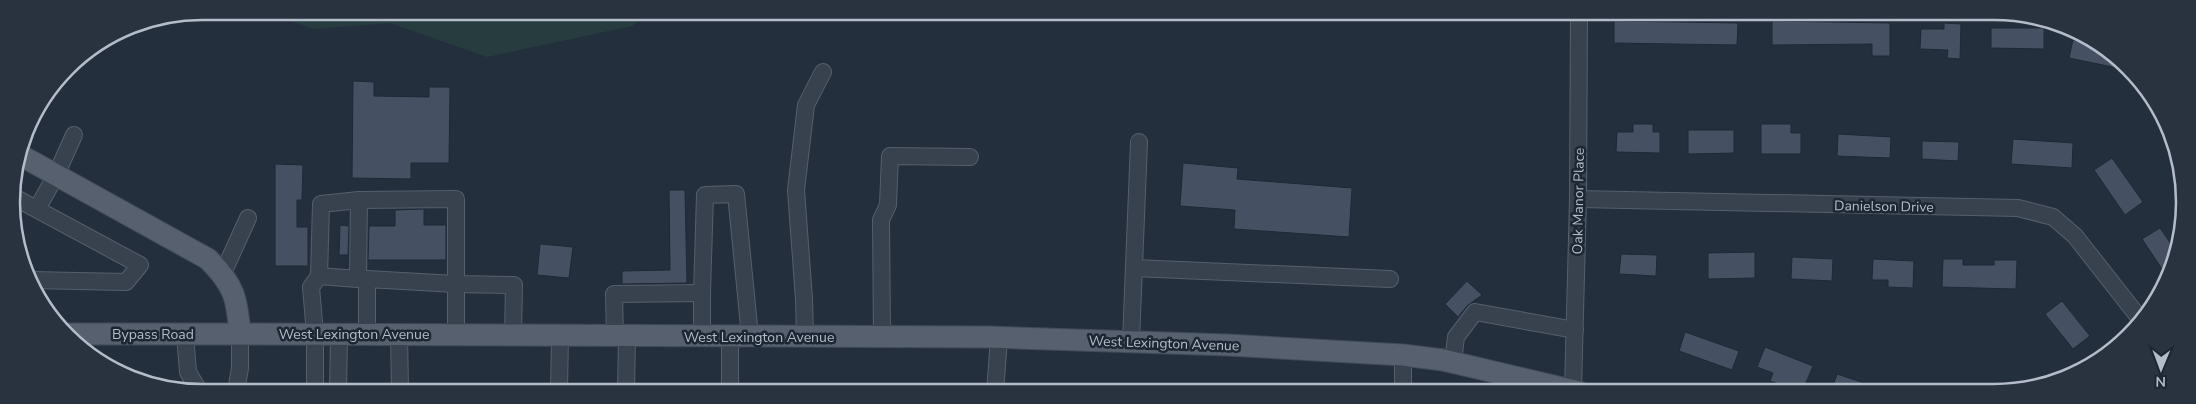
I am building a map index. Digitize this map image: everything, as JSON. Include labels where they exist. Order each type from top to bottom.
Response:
[{"type":"main road","points":[[25,158],[179,241],[208,259],[222,273],[231,286],[240,334]]},
{"type":"main road","name":"Bypass Road","points":[[76,334],[240,334]]},
{"type":"main road","name":"West Lexington Avenue","points":[[240,334],[882,337],[1131,341],[1403,355],[1453,362],[1546,384]]},
{"type":"street","name":"Oak Manor Place","points":[[1576,384],[1579,20]]},
{"type":"street","points":[[805,337],[796,190],[806,105],[822,72]]},
{"type":"street","points":[[37,209],[56,175],[74,134]]},
{"type":"street","points":[[1131,341],[1139,142]]},
{"type":"street","points":[[882,337],[881,220],[888,205],[890,156],[970,157]]},
{"type":"street","points":[[702,336],[705,195],[736,194],[740,336],[731,384]]},
{"type":"street","points":[[315,384],[315,334],[311,287],[319,276],[321,204],[359,200],[456,199],[456,335]]},
{"type":"street","points":[[20,200],[140,265],[126,282],[39,283]]},
{"type":"street","points":[[359,200],[362,279],[367,334]]},
{"type":"street","name":"Danielson Drive","points":[[1578,200],[2018,208],[2053,217],[2075,236],[2137,315]]},
{"type":"street","points":[[222,273],[248,218]]},
{"type":"street","points":[[1134,268],[1390,280]]},
{"type":"street","points":[[319,276],[456,284],[514,285],[513,335]]},
{"type":"street","points":[[625,384],[621,336],[614,294],[702,292]]},
{"type":"street","points":[[1453,362],[1456,337],[1475,312],[1575,330]]},
{"type":"street","points":[[185,334],[188,372],[195,384]]},
{"type":"street","points":[[237,384],[240,368],[240,334]]},
{"type":"street","points":[[338,384],[340,334]]},
{"type":"street","points":[[399,334],[400,384]]},
{"type":"street","points":[[559,384],[560,335]]},
{"type":"street","points":[[996,384],[999,338]]},
{"type":"street","points":[[1402,384],[1403,355]]},
{"type":"green space","points":[[288,20],[640,20],[632,26],[487,57],[390,23],[314,29]]},
{"type":"building","points":[[1614,21],[1738,23],[1737,45],[1614,43]]},
{"type":"building","points":[[1772,21],[1890,23],[1890,56],[1872,56],[1872,44],[1772,45]]},
{"type":"building","points":[[1944,23],[1961,24],[1960,59],[1947,58],[1948,50],[1920,49],[1921,29],[1944,29]]},
{"type":"building","points":[[1991,28],[2044,28],[2044,49],[1991,48]]},
{"type":"building","points":[[2073,40],[2078,41],[2117,68],[2069,58]]},
{"type":"building","points":[[353,81],[374,82],[374,96],[429,97],[429,87],[450,87],[449,163],[411,163],[411,179],[352,178]]},
{"type":"building","points":[[1633,124],[1653,124],[1653,132],[1660,132],[1660,153],[1616,152],[1617,132],[1633,132]]},
{"type":"building","points":[[1761,124],[1791,124],[1791,133],[1801,133],[1801,154],[1761,154]]},
{"type":"building","points":[[1688,130],[1734,130],[1734,153],[1688,154]]},
{"type":"building","points":[[1838,134],[1891,137],[1890,158],[1837,156]]},
{"type":"building","points":[[2013,139],[2073,143],[2072,168],[2011,164]]},
{"type":"building","points":[[1922,141],[1959,142],[1958,161],[1922,159]]},
{"type":"building","points":[[2112,158],[2143,202],[2125,215],[2094,170]]},
{"type":"building","points":[[1183,163],[1238,168],[1237,179],[1352,188],[1349,237],[1234,229],[1235,210],[1180,206]]},
{"type":"building","points":[[275,164],[303,165],[302,200],[297,200],[297,227],[308,227],[308,266],[275,266]]},
{"type":"building","points":[[669,190],[685,190],[687,283],[622,284],[622,271],[670,270]]},
{"type":"building","points":[[424,209],[424,225],[446,225],[446,260],[368,260],[369,226],[395,226],[395,210]]},
{"type":"building","points":[[340,225],[349,226],[348,255],[339,255]]},
{"type":"building","points":[[2160,228],[2171,244],[2163,270],[2142,239]]},
{"type":"building","points":[[540,244],[573,247],[569,278],[537,275]]},
{"type":"building","points":[[1755,252],[1755,278],[1708,279],[1708,253]]},
{"type":"building","points":[[1621,254],[1657,255],[1656,276],[1619,274]]},
{"type":"building","points":[[1792,257],[1833,259],[1832,281],[1791,279]]},
{"type":"building","points":[[1873,259],[1914,261],[1913,288],[1888,287],[1888,280],[1872,280]]},
{"type":"building","points":[[1943,259],[1963,259],[1963,265],[1994,265],[1994,260],[2017,260],[2016,289],[1942,287]]},
{"type":"building","points":[[1467,281],[1482,295],[1467,306],[1458,317],[1445,304]]},
{"type":"building","points":[[2062,301],[2090,336],[2073,349],[2045,314]]},
{"type":"building","points":[[1685,332],[1739,351],[1732,370],[1679,351]]},
{"type":"building","points":[[1765,347],[1813,366],[1805,384],[1779,384],[1770,381],[1773,373],[1757,367]]},
{"type":"building","points":[[1837,374],[1867,384],[1834,384]]}]
